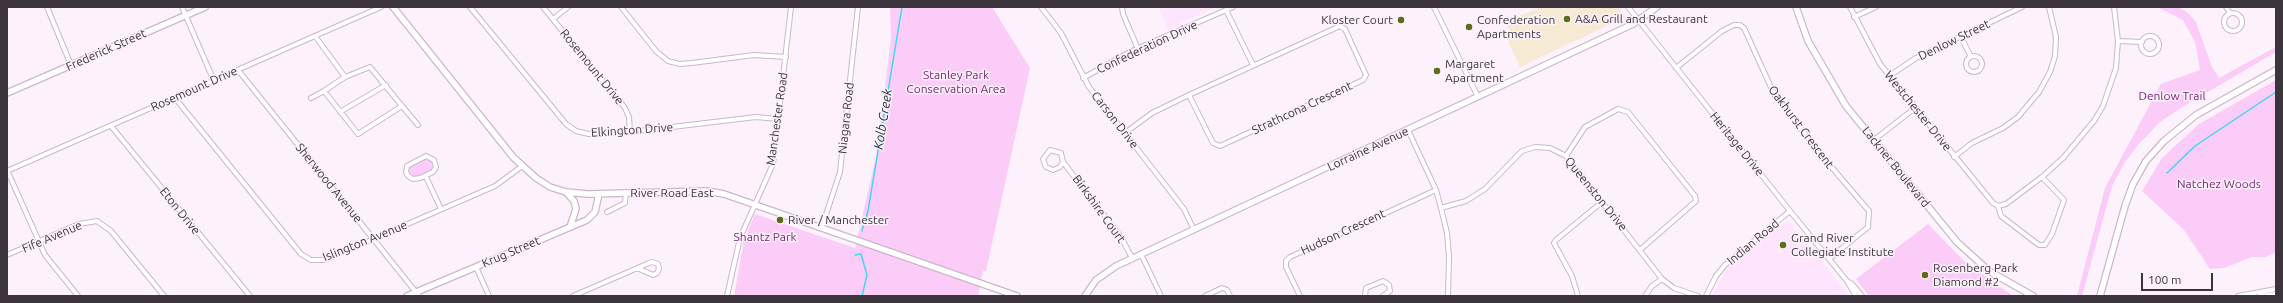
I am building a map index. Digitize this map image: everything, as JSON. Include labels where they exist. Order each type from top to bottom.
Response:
[{"type":"street","points":[[47,7],[71,66]]},
{"type":"street","points":[[182,7],[214,81]]},
{"type":"street","name":"Frederick Street","points":[[7,93],[205,7]]},
{"type":"street","name":"Rosemount Drive","points":[[7,170],[111,126],[381,7]]},
{"type":"street","name":"River Road East","points":[[393,7],[521,167],[550,187],[566,192],[599,194],[626,192],[707,191],[724,194],[755,203],[1017,296]]},
{"type":"street","name":"Elkington Drive","points":[[470,7],[566,124],[576,131],[589,134],[630,132],[756,117],[778,119]]},
{"type":"street","name":"Rosemount Drive","points":[[543,7],[625,108],[630,123],[630,132]]},
{"type":"street","points":[[553,19],[568,7]]},
{"type":"street","points":[[620,7],[656,51],[668,61],[680,64],[754,55],[786,57]]},
{"type":"street","name":"Manchester Road","points":[[727,296],[740,238],[773,164],[791,7]]},
{"type":"street","name":"Niagara Road","points":[[822,227],[840,172],[858,7]]},
{"type":"street","name":"Carson Drive","points":[[1041,7],[1061,33],[1083,78],[1184,209],[1194,230]]},
{"type":"street","points":[[1122,7],[1122,14],[1138,49]]},
{"type":"street","name":"Confederation Drive","points":[[1083,78],[1138,49],[1233,7]]},
{"type":"street","points":[[1434,7],[1478,97]]},
{"type":"street","name":"Heritage Drive","points":[[1628,7],[1847,281],[1856,296]]},
{"type":"street","name":"Lorraine Avenue","points":[[1084,296],[1103,273],[1132,258],[1639,21],[1657,7]]},
{"type":"street","name":"Lackner Boulevard","points":[[1796,7],[1808,41],[1827,76],[1846,106],[1956,242],[1989,271],[2033,296]]},
{"type":"street","name":"Westchester Drive","points":[[1850,7],[1880,64],[1889,76],[1954,157],[1993,203],[1998,206],[2001,216],[2039,245],[2045,244],[2052,234],[2064,200],[2042,177]]},
{"type":"street","points":[[1854,17],[1876,7]]},
{"type":"street","name":"Denlow Street","points":[[1889,76],[1916,58],[2021,7]]},
{"type":"street","points":[[1954,157],[1972,143],[2003,128],[2018,117],[2040,92],[2050,72],[2055,56],[2056,37],[2049,7]]},
{"type":"street","points":[[1998,206],[2006,204],[2042,177],[2082,137],[2103,106],[2116,68],[2118,41],[2114,7]]},
{"type":"street","points":[[2226,7],[2230,14]]},
{"type":"street","points":[[1226,10],[1253,65]]},
{"type":"street","points":[[2230,14],[2238,14],[2242,21],[2241,26],[2235,32],[2229,31],[2224,26],[2225,17],[2230,14]]},
{"type":"street","name":"Oakhurst Crescent","points":[[1676,68],[1722,31],[1734,25],[1740,25],[1744,28],[1775,96],[1828,163],[1869,211],[1868,227],[1829,259]]},
{"type":"street","name":"Strathcona Crescent","points":[[1125,133],[1152,112],[1253,65],[1340,26],[1345,29],[1365,71],[1365,77],[1220,146],[1213,143],[1189,95]]},
{"type":"street","points":[[315,36],[346,77]]},
{"type":"street","points":[[2153,36],[2158,40],[2159,47],[2154,53],[2147,53],[2142,50],[2142,42],[2145,37],[2153,36]]},
{"type":"street","points":[[1961,37],[1971,57]]},
{"type":"street","points":[[2118,41],[2142,42]]},
{"type":"street","points":[[1971,57],[1977,57],[1981,60],[1982,65],[1978,72],[1972,72],[1966,67],[1966,61],[1971,57]]},
{"type":"street","points":[[311,98],[346,77],[370,67],[418,125]]},
{"type":"street","name":"Sherwood Avenue","points":[[238,70],[418,294]]},
{"type":"street","points":[[2100,296],[2123,209],[2133,184],[2146,161],[2164,141],[2190,119],[2276,70]]},
{"type":"street","points":[[340,112],[386,85]]},
{"type":"street","points":[[324,91],[358,134],[402,106]]},
{"type":"street","name":"Islington Avenue","points":[[175,98],[301,254],[311,260],[325,260],[441,208],[495,186],[521,167]]},
{"type":"street","points":[[1874,140],[1915,108]]},
{"type":"street","points":[[1566,156],[1585,127],[1618,109],[1628,112],[1695,196],[1696,201],[1641,249]]},
{"type":"street","name":"Eton Drive","points":[[111,126],[250,296]]},
{"type":"street","points":[[1408,130],[1436,190],[1441,208],[1447,233],[1449,257],[1448,296]]},
{"type":"street","name":"Queenston Drive","points":[[1441,208],[1466,201],[1485,189],[1517,156],[1527,149],[1535,147],[1550,148],[1566,156],[1641,249],[1662,279],[1674,288],[1698,296]]},
{"type":"street","name":"Birkshire Court","points":[[1063,162],[1060,167],[1053,170],[1045,166],[1043,159],[1047,152],[1055,150],[1062,155],[1063,162],[1121,237],[1132,258]]},
{"type":"street","points":[[430,156],[434,160],[436,167],[426,176],[410,178],[406,172],[407,166],[430,156]]},
{"type":"street","points":[[7,170],[45,255],[78,296]]},
{"type":"street","points":[[426,176],[441,208]]},
{"type":"street","name":"Hudson Crescent","points":[[1300,296],[1286,267],[1286,261],[1290,257],[1436,190]]},
{"type":"street","points":[[566,192],[574,201],[576,209],[570,227]]},
{"type":"street","points":[[607,212],[623,205],[626,199],[626,192]]},
{"type":"street","name":"Krug Street","points":[[407,296],[418,294],[476,267],[592,217],[597,207],[599,194]]},
{"type":"street","points":[[1578,296],[1572,276],[1554,243],[1602,202]]},
{"type":"street","name":"Indian Road","points":[[1706,296],[1716,276],[1725,265],[1790,211]]},
{"type":"street","name":"Fife Avenue","points":[[7,255],[79,224],[97,221],[111,231],[164,296]]},
{"type":"street","points":[[1141,254],[1161,296]]},
{"type":"street","points":[[573,296],[637,268],[654,262],[658,264],[659,269],[657,273],[653,275],[637,268]]},
{"type":"street","points":[[476,267],[489,296]]},
{"type":"street","points":[[1645,296],[1652,286],[1662,279]]},
{"type":"street","points":[[1366,296],[1366,288],[1383,281],[1389,286],[1390,291],[1383,296]]},
{"type":"street","name":"Heritage Drive","points":[[1847,281],[1852,284],[1862,296]]},
{"type":"street","points":[[1205,296],[1222,288],[1227,290],[1230,296]]},
{"type":"street","points":[[2238,296],[2276,289]]},
{"type":"street","points":[[2260,296],[2276,294]]},
{"type":"shaded area","points":[[1159,7],[1215,7],[1168,30]]},
{"type":"shaded area","points":[[1542,7],[1618,7],[1626,17],[1520,67],[1508,42],[1514,36],[1506,25],[1514,18]]},
{"type":"shaded area","name":"Grand River Collegiate Institute","points":[[1788,220],[1850,296],[1712,296],[1726,269]]},
{"type":"green space","name":"Stanley Park Conservation Area","points":[[890,7],[992,7],[1030,68],[986,271],[983,271],[978,296],[734,296],[744,240],[755,214],[855,248],[876,157],[891,39]]},
{"type":"green space","name":"Denlow Trail","points":[[2157,7],[2178,7],[2187,12],[2196,22],[2212,67],[2219,78],[2276,47],[2276,52],[2184,106],[2160,122],[2138,145],[2123,165],[2112,186],[2082,296],[2077,296],[2105,188],[2161,84],[2200,70],[2195,42],[2183,20]]},
{"type":"green space","name":"Natchez Woods","points":[[2276,80],[2276,252],[2265,257],[2252,257],[2224,268],[2210,269],[2184,230],[2142,191],[2162,158],[2199,124]]},
{"type":"green space","points":[[426,159],[433,162],[432,170],[415,177],[410,175],[408,172],[410,166]]},
{"type":"green space","points":[[1928,224],[1964,261],[2013,296],[1869,296],[1856,279]]},
{"type":"waterway","name":"Kolb Creek","points":[[862,231],[868,211],[902,7]]},
{"type":"waterway","points":[[2167,173],[2195,146],[2276,92]]},
{"type":"waterway","name":"Kolb Creek","points":[[855,255],[861,254],[867,275],[862,296]]},
{"type":"place","name":"A&A Grill and Restaurant","points":[[1567,19]]},
{"type":"place","name":"Kloster Court","points":[[1401,20]]},
{"type":"place","name":"Confederation Apartments","points":[[1469,27]]},
{"type":"place","name":"Margaret Apartment","points":[[1437,71]]},
{"type":"place","name":"River / Manchester","points":[[780,220]]},
{"type":"place","name":"Grand River Collegiate Institute","points":[[1783,245]]},
{"type":"place","name":"Rosenberg Park Diamond #2","points":[[1925,275]]},
{"type":"park label","name":"Shantz Park","points":[[765,237]]}]
